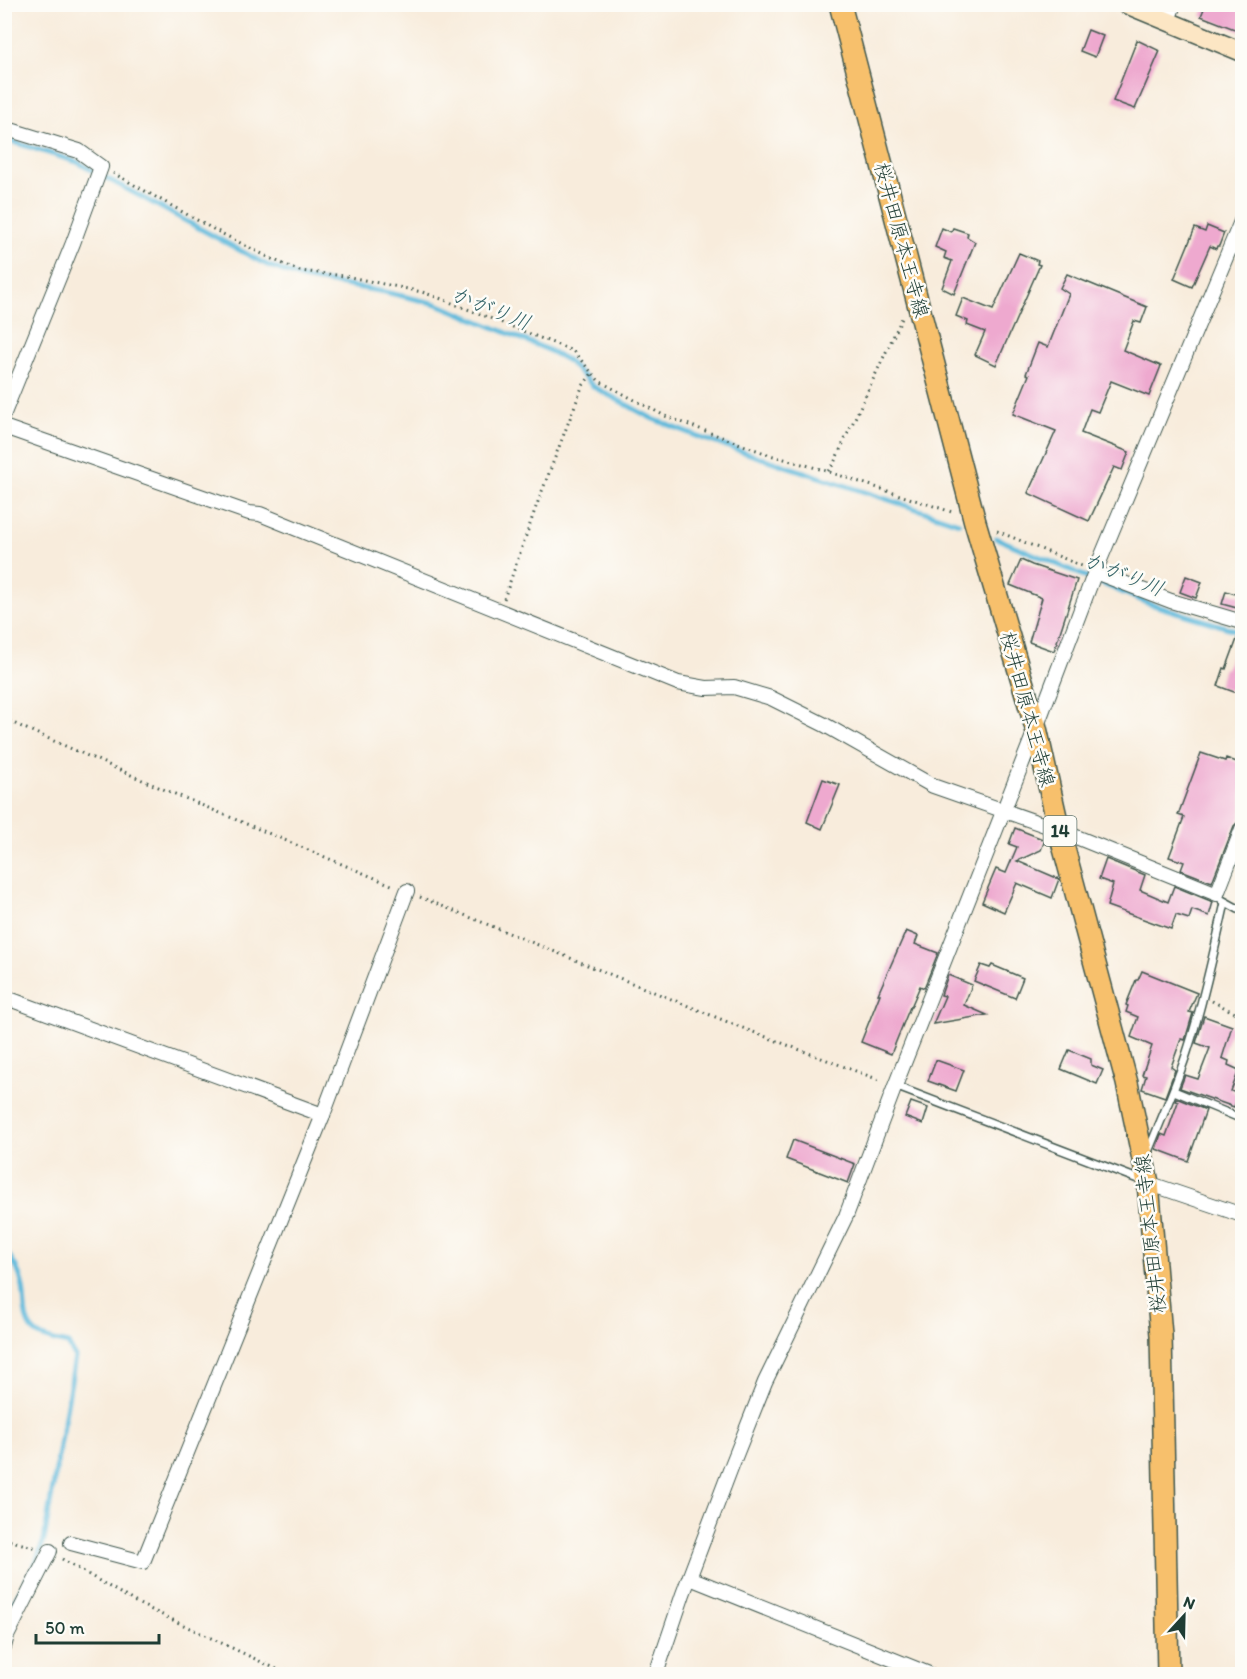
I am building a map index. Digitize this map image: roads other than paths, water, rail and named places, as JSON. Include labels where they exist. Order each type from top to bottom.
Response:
[{"type":"main road","name":"桜井田原本王寺線","points":[[840,4],[975,522],[1036,728],[1059,830],[1127,1083],[1144,1162],[1148,1183],[1161,1335],[1168,1674]]},
{"type":"street","points":[[1126,4],[1171,13],[1242,52]]},
{"type":"street","points":[[4,128],[79,151],[101,167],[73,243],[4,413]]},
{"type":"street","points":[[656,1674],[765,1382],[846,1215],[1095,572],[1242,219]]},
{"type":"street","points":[[4,427],[249,513],[260,514],[678,683],[706,688],[734,687],[771,698],[825,725],[933,786],[1003,809],[1188,880],[1221,899],[1242,829]]},
{"type":"street","points":[[1095,572],[1171,601],[1242,622]]},
{"type":"street","points":[[71,1544],[143,1562],[323,1115],[407,891]]},
{"type":"street","points":[[4,997],[323,1115]]},
{"type":"street","points":[[1148,1183],[1242,1215]]},
{"type":"street","points":[[4,1647],[7,1636],[50,1551]]},
{"type":"street","points":[[690,1578],[929,1674]]},
{"type":"lane","points":[[1144,1162],[1174,1091],[1203,997],[1221,899],[1242,911]]},
{"type":"lane","points":[[895,1086],[1148,1183]]},
{"type":"lane","points":[[1174,1091],[1242,1119]]},
{"type":"waterway","name":"かがり川","points":[[4,139],[77,162],[267,265],[301,278],[385,292],[437,304],[567,360],[594,387],[653,419],[704,439],[959,523]]},
{"type":"waterway","name":"かがり川","points":[[996,538],[1147,603],[1242,632]]},
{"type":"waterway","points":[[4,1250],[14,1262],[20,1276],[27,1319],[32,1330],[44,1338],[68,1344],[75,1357],[44,1540],[36,1562],[4,1619]]}]
